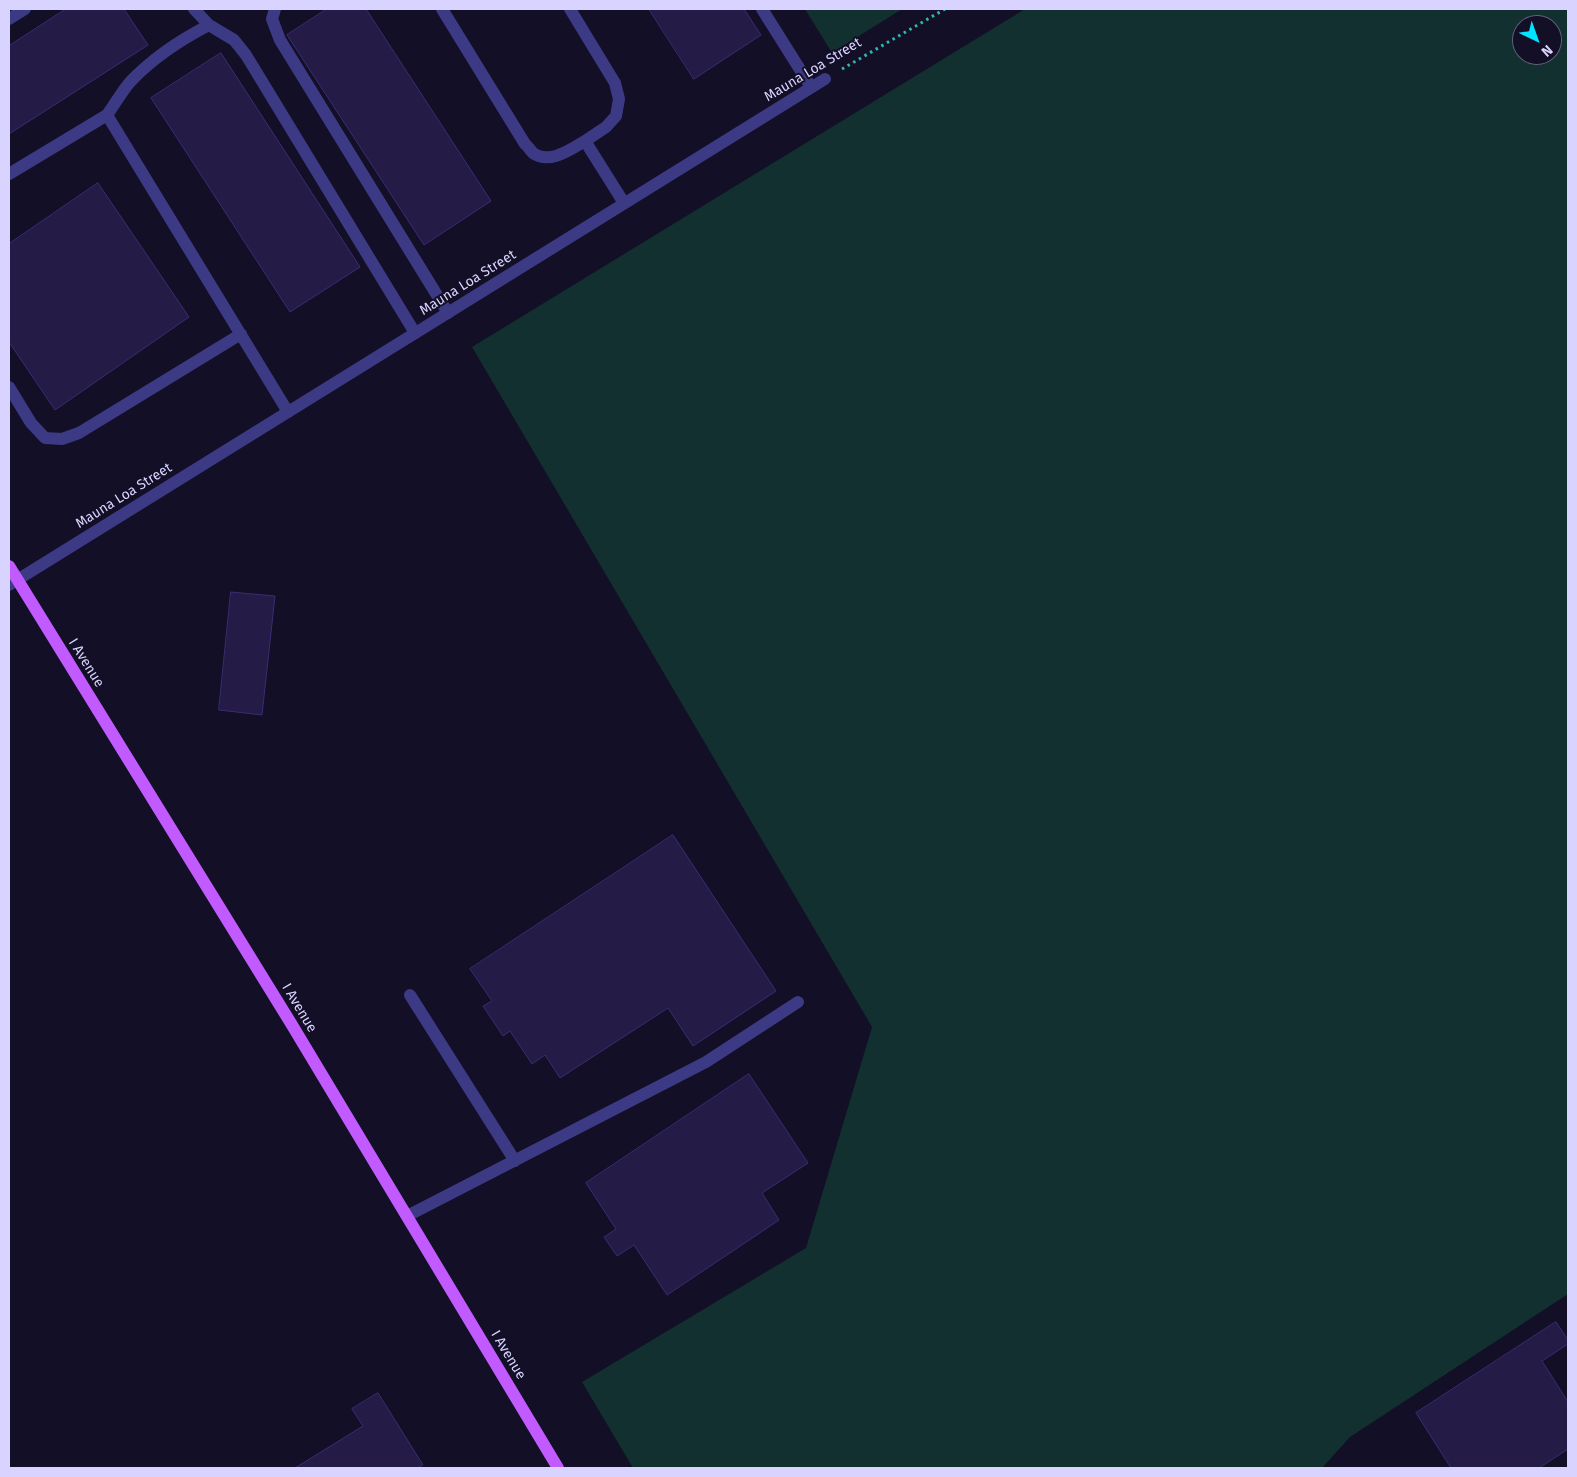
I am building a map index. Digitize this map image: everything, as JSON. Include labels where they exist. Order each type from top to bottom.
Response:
[{"type":"main road","name":"I Avenue","points":[[9,566],[13,583],[287,1017],[558,1468]]},
{"type":"street","points":[[9,19],[25,9]]},
{"type":"street","points":[[194,9],[209,25],[234,40],[246,55],[415,333]]},
{"type":"street","points":[[275,9],[272,19],[280,40],[448,313]]},
{"type":"street","points":[[442,9],[525,144],[534,154],[548,157],[562,154],[606,127],[616,116],[619,99],[615,83],[570,9]]},
{"type":"street","points":[[762,9],[811,87]]},
{"type":"street","points":[[9,174],[107,115],[131,82],[159,55],[184,37],[209,25]]},
{"type":"street","name":"Mauna Loa Street","points":[[13,583],[825,79]]},
{"type":"street","points":[[107,115],[288,412]]},
{"type":"street","points":[[585,141],[624,203]]},
{"type":"street","points":[[9,386],[31,423],[45,438],[62,439],[79,433],[240,334]]},
{"type":"street","points":[[410,995],[515,1161]]},
{"type":"street","points":[[407,1216],[706,1062],[798,1002]]},
{"type":"path","name":"Mauna Loa Street","points":[[825,79],[945,9]]},
{"type":"green space","points":[[805,9],[902,9],[832,53]]},
{"type":"green space","points":[[1025,9],[1568,9],[1568,1294],[1350,1437],[1322,1468],[633,1468],[582,1382],[806,1248],[872,1027],[472,347]]},
{"type":"building","points":[[66,9],[124,9],[148,45],[9,134],[9,46]]},
{"type":"building","points":[[327,9],[366,9],[491,201],[424,245],[287,35]]},
{"type":"building","points":[[649,9],[744,9],[761,35],[694,79]]},
{"type":"building","points":[[221,53],[360,267],[290,312],[151,98]]},
{"type":"building","points":[[98,183],[189,317],[55,410],[9,342],[9,244]]},
{"type":"building","points":[[231,592],[275,596],[262,715],[219,710]]},
{"type":"building","points":[[673,835],[776,991],[693,1046],[668,1008],[560,1078],[545,1055],[532,1064],[510,1031],[503,1036],[483,1006],[492,1001],[470,969]]},
{"type":"building","points":[[749,1074],[808,1163],[762,1193],[779,1220],[667,1295],[634,1245],[617,1256],[604,1237],[616,1229],[586,1183]]},
{"type":"building","points":[[1556,1322],[1568,1340],[1568,1344],[1542,1361],[1568,1402],[1568,1449],[1539,1468],[1451,1468],[1416,1413]]},
{"type":"building","points":[[378,1393],[423,1465],[417,1468],[295,1468],[363,1426],[352,1409]]}]
